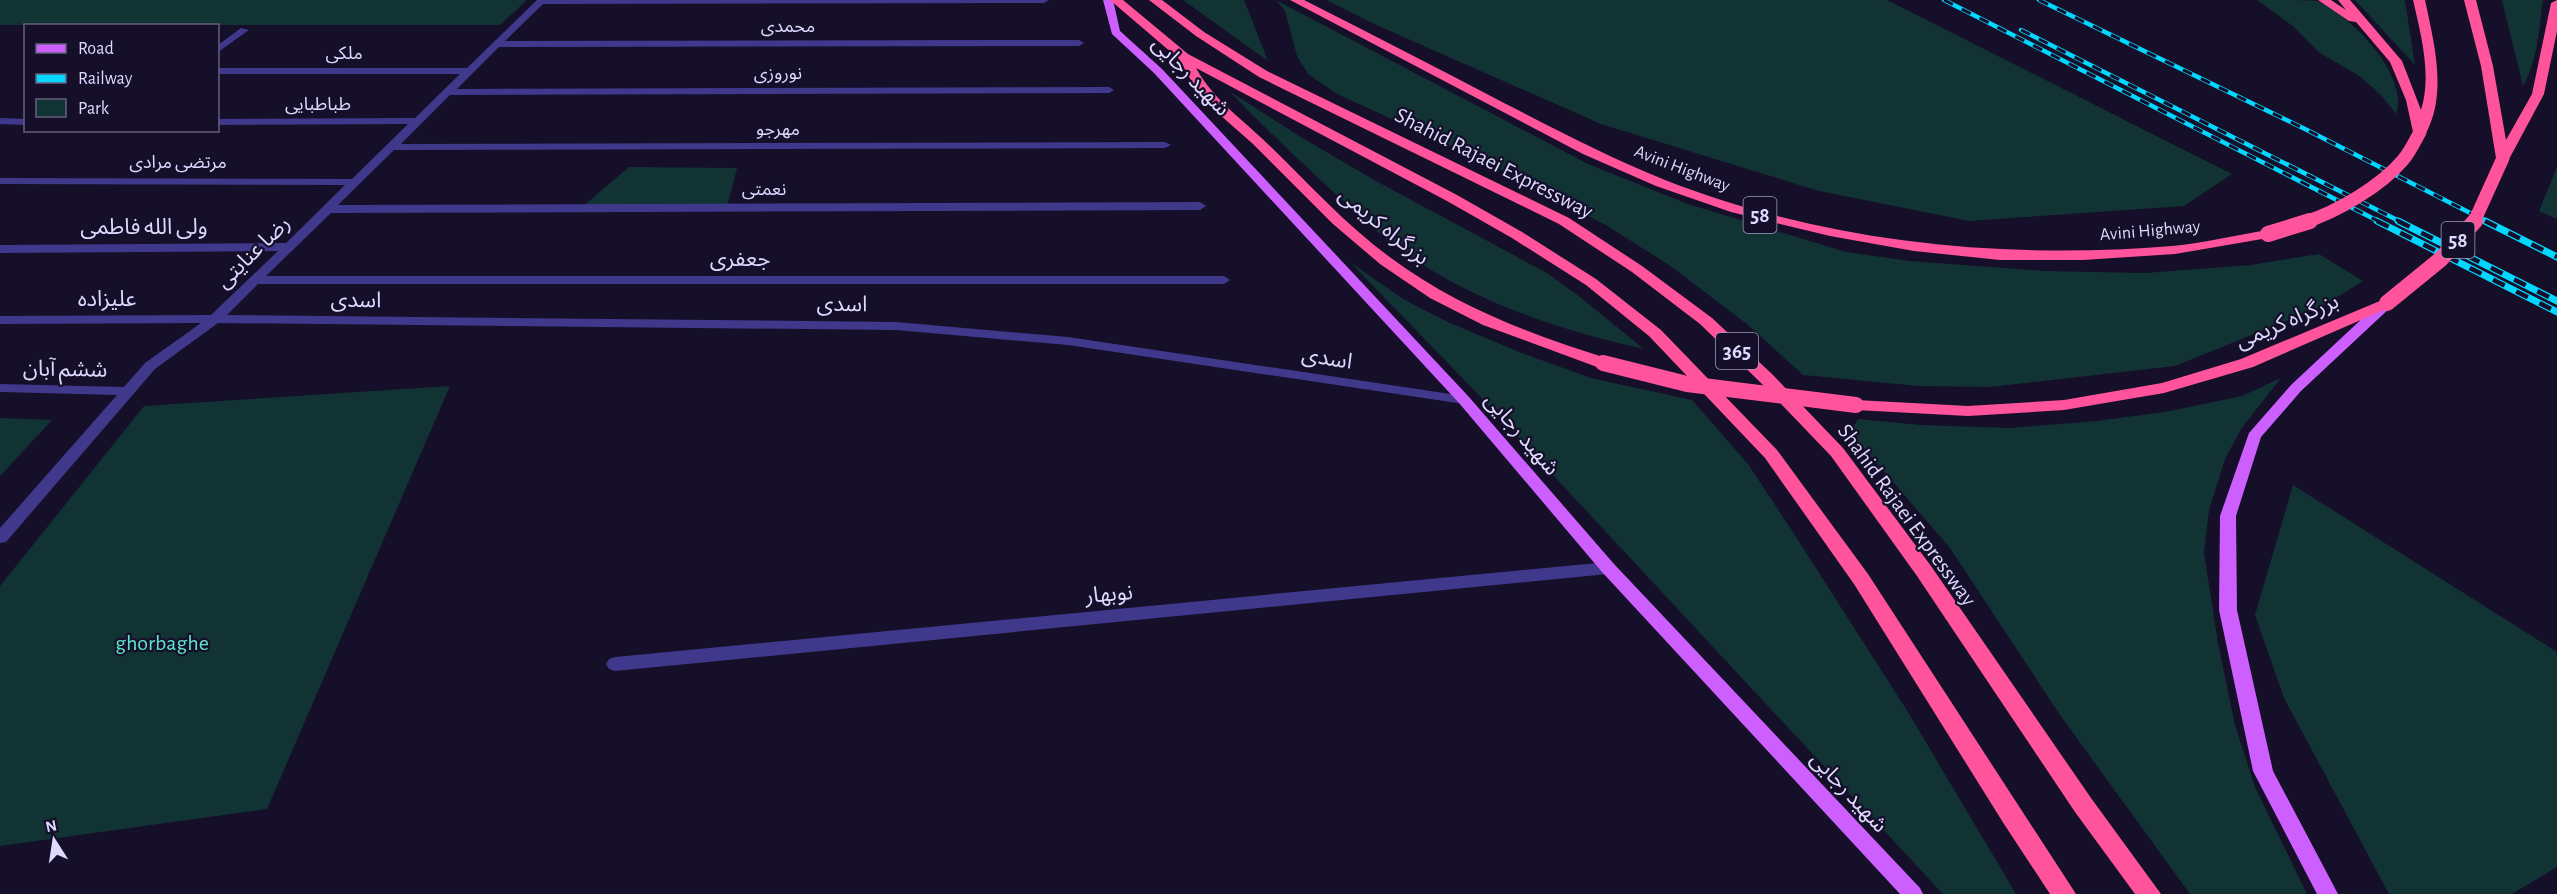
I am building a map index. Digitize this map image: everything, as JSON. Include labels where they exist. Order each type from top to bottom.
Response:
[{"type":"highway","name":"365","points":[[1116,0],[1184,57],[1452,198],[1517,235],[1591,282],[1655,333],[1772,454],[1861,579],[2012,817],[2064,894]]},
{"type":"highway","name":"Shahid Rajaei Expressway","points":[[1155,0],[1200,34],[1263,74],[1564,221],[1637,269],[1706,321],[1766,378],[1837,452],[1924,571],[2083,805],[2149,894]]},
{"type":"highway","name":"Avini Highway","points":[[1296,0],[1588,151],[1661,183],[1736,209],[1830,232],[1914,247],[2024,255],[2083,255],[2175,250],[2268,234],[2327,214],[2366,191],[2403,160],[2420,132]]},
{"type":"highway","points":[[2324,0],[2365,27]]},
{"type":"highway","points":[[2344,0],[2396,61],[2412,100],[2420,132]]},
{"type":"highway","name":"58","points":[[2419,0],[2431,55],[2430,100],[2420,132]]},
{"type":"highway","name":"بزرگراه کریمی","points":[[1184,57],[1202,89],[1335,218],[1385,262],[1436,295],[1487,322],[1549,346],[1603,363],[1686,384],[1856,405],[1968,411],[2064,405],[2164,388],[2247,363],[2387,303],[2426,272],[2469,228],[2492,187],[2502,158],[2487,66],[2470,0]]},
{"type":"highway","points":[[2502,158],[2538,94],[2554,28],[2557,3]]},
{"type":"main road","name":"شهید رجایی","points":[[1108,0],[1115,32],[1158,71],[1464,400],[1608,568],[1913,894]]},
{"type":"main road","points":[[2328,894],[2263,771],[2228,610],[2228,516],[2254,436],[2296,388],[2387,303]]},
{"type":"street","points":[[542,1],[1044,0]]},
{"type":"street","name":"رضا عنایتی","points":[[0,538],[150,366],[214,319],[542,1]]},
{"type":"street","points":[[219,48],[244,30]]},
{"type":"street","name":"محمدی","points":[[497,44],[1079,43]]},
{"type":"street","name":"ملکی","points":[[219,71],[470,71]]},
{"type":"street","name":"نوروزی","points":[[448,92],[1109,90]]},
{"type":"street","points":[[0,122],[24,122]]},
{"type":"street","name":"طباطبایی","points":[[219,122],[418,122]]},
{"type":"street","name":"مهرجو","points":[[392,147],[1165,145]]},
{"type":"street","name":"مرتضی مرادی","points":[[0,181],[356,182]]},
{"type":"street","name":"نعمتی","points":[[328,209],[1200,206]]},
{"type":"street","name":"ولی الله فاطمی","points":[[0,249],[288,248]]},
{"type":"street","name":"جعفری","points":[[255,280],[1224,280]]},
{"type":"street","name":"اسدی","points":[[214,319],[896,326],[1068,340],[1464,400]]},
{"type":"street","name":"علیزاده","points":[[0,320],[214,319]]},
{"type":"street","name":"ششم آبان","points":[[0,388],[128,391]]},
{"type":"street","name":"نوبهار","points":[[615,664],[1608,568]]},
{"type":"green space","points":[[0,0],[527,0],[500,25],[0,25]]},
{"type":"green space","points":[[1183,0],[1244,0],[1268,61]]},
{"type":"green space","points":[[1276,0],[1588,164],[1688,204],[1846,252],[1910,261],[2044,271],[2145,273],[2251,265],[2319,254],[2363,281],[2321,307],[2175,366],[1990,387],[1919,386],[1803,375],[1748,325],[1672,267],[1606,225],[1486,162],[1337,94],[1308,74],[1297,56],[1285,11]]},
{"type":"green space","points":[[1326,0],[1887,0],[2232,174],[2184,206],[1969,221],[1819,191],[1601,124],[1374,24]]},
{"type":"green space","points":[[2257,0],[2317,1],[2345,19],[2360,32],[2386,65],[2394,82],[2398,99],[2396,114],[2381,95],[2358,75],[2320,53],[2294,27]]},
{"type":"green space","points":[[2355,0],[2405,0],[2415,65]]},
{"type":"green space","points":[[2502,0],[2543,0],[2535,55],[2523,86]]},
{"type":"green space","points":[[1229,91],[1299,136],[1376,181],[1547,273],[1644,349],[1580,333],[1518,312],[1458,285],[1430,269],[1375,230]]},
{"type":"green space","points":[[629,167],[737,168],[727,207],[582,207]]},
{"type":"green space","points":[[2557,167],[2557,219],[2539,211]]},
{"type":"green space","points":[[1350,262],[1403,299],[1448,322],[1519,352],[1591,378],[1692,400],[1748,464],[1787,523],[1908,712],[2016,894],[1943,894],[1471,387]]},
{"type":"green space","points":[[2281,378],[2241,429],[2225,459],[2209,510],[2204,553],[2218,643],[2235,725],[2255,787],[2307,894],[2190,894],[2060,715],[1950,548],[1850,432],[1858,419],[1920,425],[2010,428],[2096,421],[2165,412],[2242,396]]},
{"type":"green space","name":"ghorbaghe","points":[[450,386],[267,809],[0,846],[0,586],[144,406]]},
{"type":"green space","points":[[0,418],[52,420],[0,476]]},
{"type":"green space","points":[[2293,485],[2557,652],[2557,867],[2512,894],[2389,894],[2284,698],[2255,615]]},
{"type":"railway","points":[[1944,0],[2380,222]]},
{"type":"railway","points":[[2039,0],[2307,130],[2488,222]]},
{"type":"railway","points":[[2021,30],[2401,222]]},
{"type":"railway","points":[[2377,221],[2557,312]]},
{"type":"railway","points":[[2398,221],[2557,301]]},
{"type":"railway","points":[[2485,221],[2557,257]]}]
